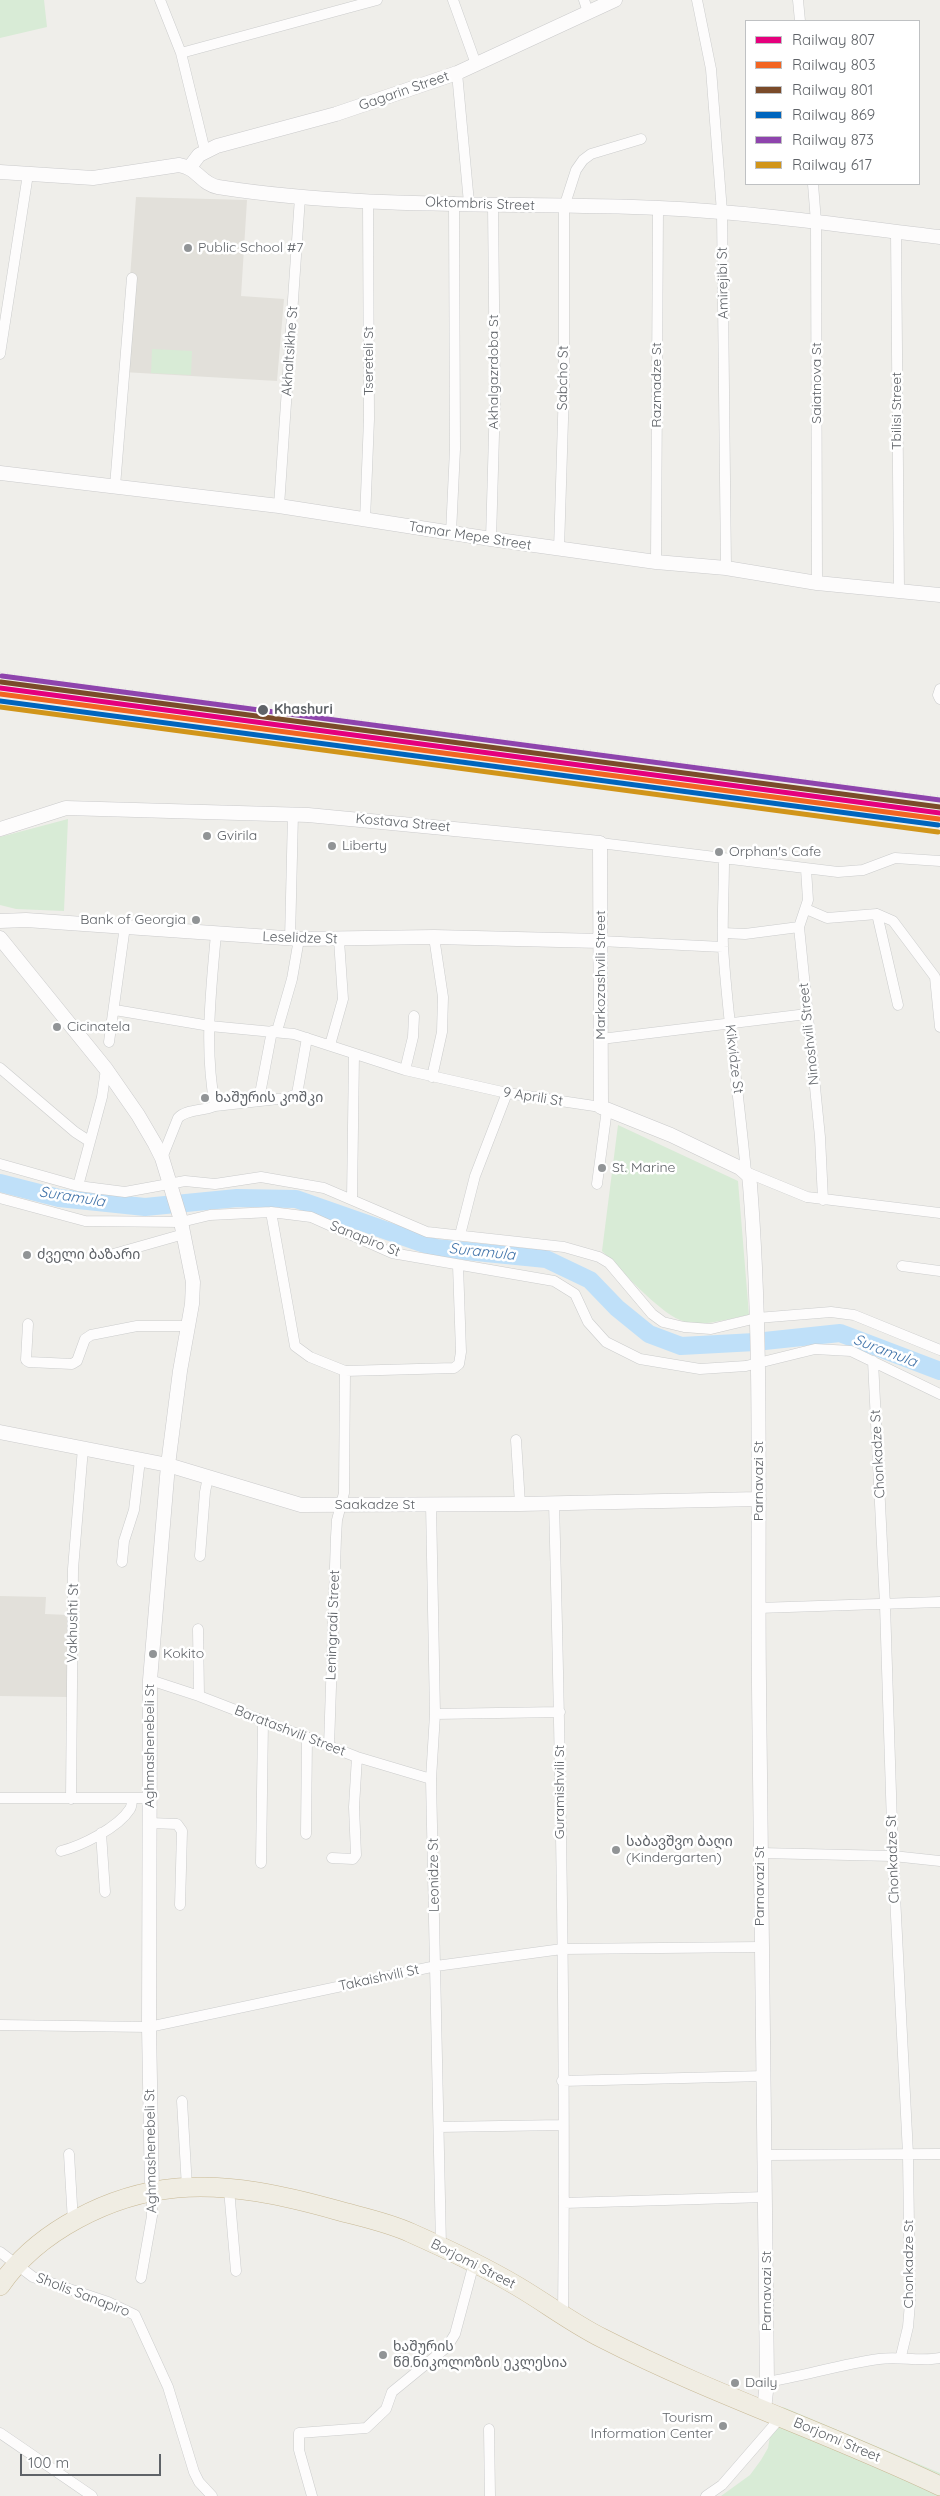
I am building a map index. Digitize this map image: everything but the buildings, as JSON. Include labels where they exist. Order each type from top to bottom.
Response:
[{"type":"highway","name":"Borjomi Street","points":[[0,2286],[15,2265],[44,2239],[72,2222],[115,2203],[152,2192],[187,2188],[230,2189],[282,2197],[407,2231],[441,2246],[518,2286],[563,2316],[602,2338],[940,2486]]},
{"type":"street","points":[[0,172],[92,178],[168,166],[190,167],[205,151],[181,53],[160,0]]},
{"type":"street","points":[[181,53],[378,0]]},
{"type":"street","points":[[453,0],[476,64]]},
{"type":"street","name":"Gagarin Street","points":[[205,151],[375,102],[457,72],[476,64],[586,6],[615,0]]},
{"type":"street","name":"Amirejibi St","points":[[697,0],[711,69],[722,212],[726,568]]},
{"type":"street","points":[[798,0],[800,20]]},
{"type":"street","points":[[457,72],[469,203]]},
{"type":"street","name":"Sabcho St","points":[[559,549],[564,387],[564,207],[576,170],[583,160],[592,154],[641,138]]},
{"type":"street","name":"Oktombris Street","points":[[190,167],[212,186],[300,197],[493,205],[658,208],[722,212],[940,237]]},
{"type":"street","points":[[0,354],[28,174]]},
{"type":"street","name":"Saiatnova St","points":[[813,185],[816,222],[818,583]]},
{"type":"street","name":"Akhaltsikhe St","points":[[279,506],[300,197]]},
{"type":"street","name":"Tsereteli St","points":[[365,520],[369,418],[368,201]]},
{"type":"street","points":[[451,533],[455,449],[454,202]]},
{"type":"street","name":"Akhalgazrdoba St","points":[[490,539],[495,399],[493,205]]},
{"type":"street","name":"Razmadze St","points":[[656,562],[658,208]]},
{"type":"street","name":"Tbilisi Street","points":[[896,232],[898,590]]},
{"type":"street","points":[[115,486],[132,278]]},
{"type":"street","name":"Tamar Mepe Street","points":[[0,473],[279,506],[490,539],[656,562],[726,568],[818,583],[940,595]]},
{"type":"street","points":[[940,689],[938,695],[940,698]]},
{"type":"street","name":"Kostava Street","points":[[0,828],[66,808],[293,814],[600,843],[806,869],[850,872],[895,858],[940,861]]},
{"type":"street","points":[[259,1099],[275,1031],[292,979],[295,939],[293,814]]},
{"type":"street","name":"Markozashvili Street","points":[[600,843],[601,1039],[604,1108]]},
{"type":"street","name":"Kikvidze St","points":[[724,860],[723,947],[729,1024],[739,1093],[746,1172]]},
{"type":"street","name":"Ninoshvili Street","points":[[806,869],[806,909],[799,927],[820,1138],[823,1200]]},
{"type":"street","points":[[806,909],[827,918],[877,914],[893,921],[935,977],[940,1027]]},
{"type":"street","points":[[877,914],[898,1005]]},
{"type":"street","name":"Leselidze St","points":[[0,921],[26,920],[125,926],[295,939],[339,940],[434,937],[600,941]]},
{"type":"street","points":[[109,1042],[115,1010],[125,926]]},
{"type":"street","points":[[723,933],[744,934],[799,927]]},
{"type":"street","points":[[215,1106],[210,1082],[210,1026],[216,934]]},
{"type":"street","points":[[432,1077],[442,1032],[443,997],[434,937]]},
{"type":"street","name":"Aghmashenebeli St","points":[[0,938],[106,1069],[138,1115],[162,1158],[182,1224],[193,1282],[168,1465],[150,1680],[149,2027],[152,2216],[141,2278]]},
{"type":"street","points":[[330,1045],[343,999],[339,940]]},
{"type":"street","points":[[600,941],[723,947]]},
{"type":"street","name":"9 Aprili St","points":[[115,1010],[210,1026],[275,1031],[307,1038],[432,1077],[507,1093],[604,1108],[670,1135],[746,1172],[807,1197],[940,1214]]},
{"type":"street","points":[[601,1039],[807,1014]]},
{"type":"street","points":[[405,1070],[413,1037],[414,1016]]},
{"type":"street","points":[[162,1158],[180,1115],[206,1110],[215,1106],[259,1099],[288,1098],[297,1094],[307,1038]]},
{"type":"street","points":[[352,1198],[354,1054]]},
{"type":"street","points":[[0,1068],[74,1132],[89,1142]]},
{"type":"street","points":[[78,1186],[102,1097],[106,1069]]},
{"type":"street","points":[[460,1235],[474,1176],[507,1093]]},
{"type":"street","points":[[596,1184],[604,1108]]},
{"type":"street","points":[[0,1164],[78,1186],[125,1192],[170,1186],[185,1181],[215,1184],[261,1177],[324,1188],[352,1198],[427,1232],[564,1247],[600,1257],[609,1263],[652,1314],[663,1322],[684,1327],[712,1328],[831,1312],[854,1315],[940,1350]]},
{"type":"street","points":[[746,1172],[749,1176],[751,1200],[757,1323]]},
{"type":"street","name":"Sanapiro St","points":[[0,1198],[85,1220],[182,1224],[210,1215],[271,1212],[311,1217],[392,1252],[554,1281],[575,1294],[588,1322],[606,1342],[640,1359],[700,1368],[746,1366],[771,1358],[827,1349],[851,1351],[940,1394]]},
{"type":"street","points":[[271,1212],[295,1346],[310,1357],[344,1371],[454,1368],[459,1364],[461,1352],[458,1265]]},
{"type":"street","points":[[110,1255],[182,1224]]},
{"type":"street","points":[[902,1266],[940,1271]]},
{"type":"street","name":"Parnavazi St","points":[[757,1323],[761,1947],[766,2155],[767,2382],[764,2410]]},
{"type":"street","points":[[28,1324],[26,1360],[29,1362],[72,1364],[77,1362],[87,1336],[137,1326],[188,1326]]},
{"type":"street","name":"Chonkadze St","points":[[873,1361],[885,1605],[893,1856],[908,2154],[910,2303],[908,2327],[901,2356]]},
{"type":"street","name":"Leningradi Street","points":[[330,1746],[336,1538],[344,1466],[344,1371]]},
{"type":"street","name":"Saakadze St","points":[[0,1432],[168,1465],[301,1504],[520,1504],[759,1499]]},
{"type":"street","points":[[516,1440],[520,1504]]},
{"type":"street","name":"Vakhushti St","points":[[71,1799],[73,1569],[83,1448]]},
{"type":"street","points":[[122,1562],[124,1541],[134,1510],[140,1460]]},
{"type":"street","points":[[200,1556],[208,1477]]},
{"type":"street","name":"Guramishvili St","points":[[554,1502],[560,1712],[564,2203],[563,2316]]},
{"type":"street","name":"Leonidze St","points":[[431,1504],[435,1714],[432,1780],[441,2246]]},
{"type":"street","points":[[758,1608],[940,1602]]},
{"type":"street","points":[[198,1629],[199,1696]]},
{"type":"street","name":"Baratashvili Street","points":[[150,1680],[199,1696],[357,1757],[432,1780]]},
{"type":"street","points":[[435,1714],[560,1712]]},
{"type":"street","points":[[261,1863],[263,1720]]},
{"type":"street","points":[[306,1834],[307,1737]]},
{"type":"street","points":[[332,1858],[353,1859],[356,1855],[354,1807],[357,1757]]},
{"type":"street","points":[[0,1798],[150,1798]]},
{"type":"street","points":[[61,1851],[74,1848],[101,1833],[131,1808],[132,1798]]},
{"type":"street","points":[[150,1822],[177,1824],[182,1831],[180,1905]]},
{"type":"street","points":[[101,1833],[105,1892]]},
{"type":"street","points":[[760,1852],[893,1856],[940,1861]]},
{"type":"street","name":"Takaishvili St","points":[[0,2024],[149,2027],[436,1966],[562,1950],[761,1947]]},
{"type":"street","points":[[562,2081],[765,2076]]},
{"type":"street","points":[[182,2101],[187,2188]]},
{"type":"street","points":[[439,2127],[562,2125]]},
{"type":"street","points":[[68,2154],[72,2222]]},
{"type":"street","points":[[766,2155],[940,2154]]},
{"type":"street","points":[[230,2189],[236,2271]]},
{"type":"street","points":[[564,2203],[766,2197]]},
{"type":"street","name":"Sholis Sanapiro","points":[[0,2252],[33,2277],[108,2302],[135,2315],[168,2387],[191,2465],[205,2494]]},
{"type":"street","points":[[312,2496],[299,2450],[299,2433],[366,2428],[373,2422],[386,2409],[392,2392],[447,2346],[455,2334],[474,2263]]},
{"type":"street","points":[[767,2382],[876,2359],[901,2356],[914,2360],[940,2358]]},
{"type":"street","points":[[706,2496],[722,2485],[781,2417]]},
{"type":"street","points":[[489,2430],[490,2496]]},
{"type":"street","points":[[0,2433],[92,2496]]},
{"type":"shaded area","name":"Public School #7","points":[[136,197],[247,200],[241,296],[284,299],[277,381],[123,372]]},
{"type":"shaded area","points":[[0,1596],[46,1597],[45,1614],[69,1615],[67,1697],[0,1696]]},
{"type":"green space","points":[[0,0],[44,0],[47,27],[0,38]]},
{"type":"green space","points":[[152,349],[192,351],[191,375],[151,373]]},
{"type":"green space","points":[[68,819],[64,911],[16,909],[0,905],[0,837]]},
{"type":"green space","points":[[618,1125],[738,1181],[749,1315],[705,1323],[680,1320],[661,1308],[602,1251]]},
{"type":"green space","points":[[783,2407],[940,2473],[940,2496],[721,2496],[750,2475],[761,2460],[768,2448],[771,2430]]},
{"type":"waterway","name":"Suramula","points":[[0,1183],[59,1198],[145,1207],[237,1198],[296,1199],[436,1248],[546,1259],[590,1280],[617,1308],[649,1334],[681,1346],[755,1342],[840,1333],[940,1371]]},
{"type":"railway","points":[[0,673],[940,797]]},
{"type":"rail line","name":"873","points":[[2,676],[940,800]]},
{"type":"rail line","name":"801","points":[[1,682],[940,807]]},
{"type":"rail line","name":"807","points":[[0,688],[940,813]]},
{"type":"rail line","name":"803","points":[[0,694],[939,819]]},
{"type":"rail line","name":"869","points":[[0,701],[938,825]]},
{"type":"rail line","name":"617","points":[[0,707],[938,832]]},
{"type":"place","name":"Public School #7","points":[[188,248]]},
{"type":"place","name":"Khashuri","points":[[263,710]]},
{"type":"place","name":"Gvirila","points":[[207,836]]},
{"type":"place","name":"Liberty","points":[[332,846]]},
{"type":"place","name":"Orphan's Cafe","points":[[719,852]]},
{"type":"place","name":"Bank of Georgia","points":[[196,920]]},
{"type":"place","name":"Cicinatela","points":[[57,1027]]},
{"type":"place","name":"ხაშურის კოშკი","points":[[205,1098]]},
{"type":"place","name":"St. Marine","points":[[602,1168]]},
{"type":"place","name":"ძველი ბაზარი","points":[[27,1255]]},
{"type":"place","name":"Kokito","points":[[153,1654]]},
{"type":"place","name":"საბავშვო ბაღი (Kindergarten)","points":[[616,1850]]},
{"type":"place","name":"ხაშურის წმ.ნიკოლოზის ეკლესია","points":[[383,2355]]},
{"type":"place","name":"Daily","points":[[735,2383]]},
{"type":"place","name":"Tourism Information Center","points":[[723,2426]]}]
